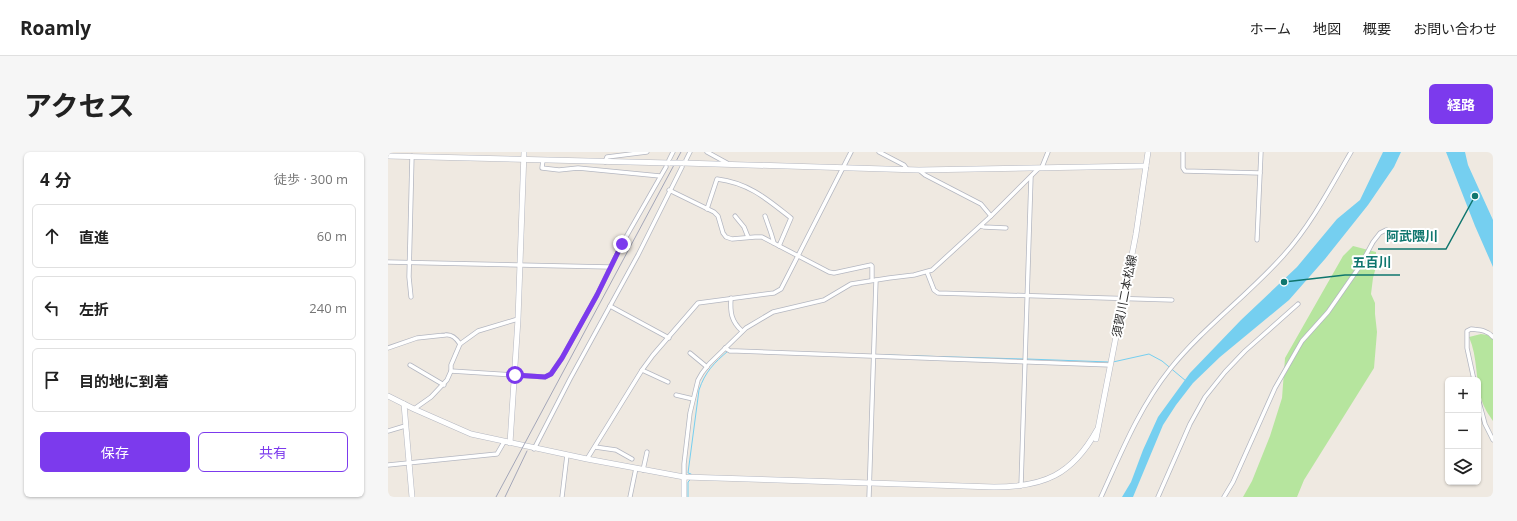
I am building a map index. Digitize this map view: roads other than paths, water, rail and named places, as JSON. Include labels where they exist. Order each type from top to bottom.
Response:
[{"type":"street","points":[[510,443],[518,320],[524,152]]},
{"type":"street","points":[[605,162],[607,157],[647,152]]},
{"type":"street","points":[[670,161],[673,152]]},
{"type":"street","points":[[534,448],[570,379],[638,256],[669,190],[690,152]]},
{"type":"street","points":[[707,152],[729,165]]},
{"type":"street","points":[[587,460],[642,370],[698,303],[778,292],[781,289],[851,152]]},
{"type":"street","points":[[879,152],[904,165],[907,170]]},
{"type":"street","points":[[684,497],[684,464],[693,399],[700,376],[742,331],[751,324],[773,312],[820,301],[851,284],[914,275],[927,272],[935,268],[1031,178],[1040,167],[1048,152]]},
{"type":"street","name":"須賀川二本松線","points":[[1096,439],[1122,299],[1136,234],[1148,152]]},
{"type":"street","points":[[1183,152],[1183,168],[1185,171],[1260,173]]},
{"type":"street","points":[[1257,240],[1261,152]]},
{"type":"street","points":[[1101,497],[1132,428],[1153,392],[1192,344],[1271,270],[1284,255],[1308,223],[1351,152]]},
{"type":"street","points":[[388,156],[412,154],[524,160],[605,162],[670,161],[684,164],[907,170],[1146,166]]},
{"type":"street","points":[[411,297],[409,283],[412,154]]},
{"type":"street","points":[[543,160],[542,168],[559,170],[578,168],[660,176]]},
{"type":"street","points":[[451,371],[545,377],[551,374],[562,358],[597,295],[610,267],[666,167]]},
{"type":"street","points":[[919,170],[925,175],[981,204],[991,216]]},
{"type":"street","points":[[1021,486],[1031,178]]},
{"type":"street","points":[[707,209],[717,179],[740,184],[757,192],[791,218],[779,246]]},
{"type":"street","points":[[669,190],[718,216],[723,234],[726,237],[732,239],[762,237],[832,273],[872,266],[874,280],[869,497]]},
{"type":"street","points":[[735,216],[744,227],[748,237]]},
{"type":"street","points":[[764,216],[774,243]]},
{"type":"street","points":[[981,226],[1006,228]]},
{"type":"street","points":[[1224,497],[1233,482],[1275,388],[1302,341],[1332,306],[1360,266],[1373,242],[1380,234],[1386,230],[1398,233]]},
{"type":"street","points":[[388,262],[610,267]]},
{"type":"street","points":[[927,272],[934,290],[938,293],[1172,300]]},
{"type":"street","points":[[732,298],[731,314],[734,322],[742,331]]},
{"type":"street","points":[[1158,497],[1190,424],[1206,397],[1225,372],[1245,351],[1298,304]]},
{"type":"street","points":[[610,306],[669,338]]},
{"type":"street","points":[[414,409],[431,397],[444,385],[451,371],[451,365],[460,344],[478,331],[518,320]]},
{"type":"street","points":[[1473,377],[1467,348],[1467,332],[1471,329],[1481,330],[1488,332],[1493,337]]},
{"type":"street","points":[[388,348],[417,338],[450,334],[460,344]]},
{"type":"street","points":[[725,348],[730,351],[873,355],[1110,365]]},
{"type":"street","points":[[690,353],[707,367]]},
{"type":"street","points":[[410,365],[444,385]]},
{"type":"street","points":[[642,370],[668,382]]},
{"type":"street","points":[[676,395],[693,399]]},
{"type":"street","points":[[388,396],[472,434],[567,456],[684,477],[994,487],[1021,486],[1042,481],[1066,469],[1082,453],[1097,430]]},
{"type":"street","points":[[404,404],[412,497]]},
{"type":"street","points":[[1481,409],[1485,424],[1493,440]]},
{"type":"street","points":[[388,431],[405,426]]},
{"type":"street","points":[[388,465],[497,454],[504,442]]},
{"type":"street","points":[[595,446],[616,450],[632,459]]},
{"type":"street","points":[[643,470],[647,452]]},
{"type":"street","points":[[562,497],[567,456]]},
{"type":"street","points":[[630,497],[636,468]]},
{"type":"water","points":[[1383,152],[1401,152],[1394,167],[1368,205],[1325,259],[1289,300],[1220,357],[1193,383],[1163,425],[1133,497],[1122,497],[1131,482],[1158,417],[1190,373],[1241,320],[1297,267],[1337,219],[1360,200]]},
{"type":"water","points":[[1446,152],[1465,152],[1468,165],[1493,220],[1493,267],[1475,226]]},
{"type":"waterway","points":[[691,474],[688,473],[699,390],[710,368],[728,351]]},
{"type":"waterway","points":[[1113,362],[1149,354],[1162,361],[1186,381]]},
{"type":"waterway","points":[[885,355],[1023,359]]},
{"type":"waterway","points":[[1027,359],[1109,362]]},
{"type":"waterway","points":[[688,497],[688,482],[691,479]]},
{"type":"railway","points":[[496,497],[681,152]]},
{"type":"railway","points":[[505,497],[527,451]]},
{"type":"place","name":"阿武隈川","points":[[1475,196]]},
{"type":"place","name":"五百川","points":[[1284,282]]}]
